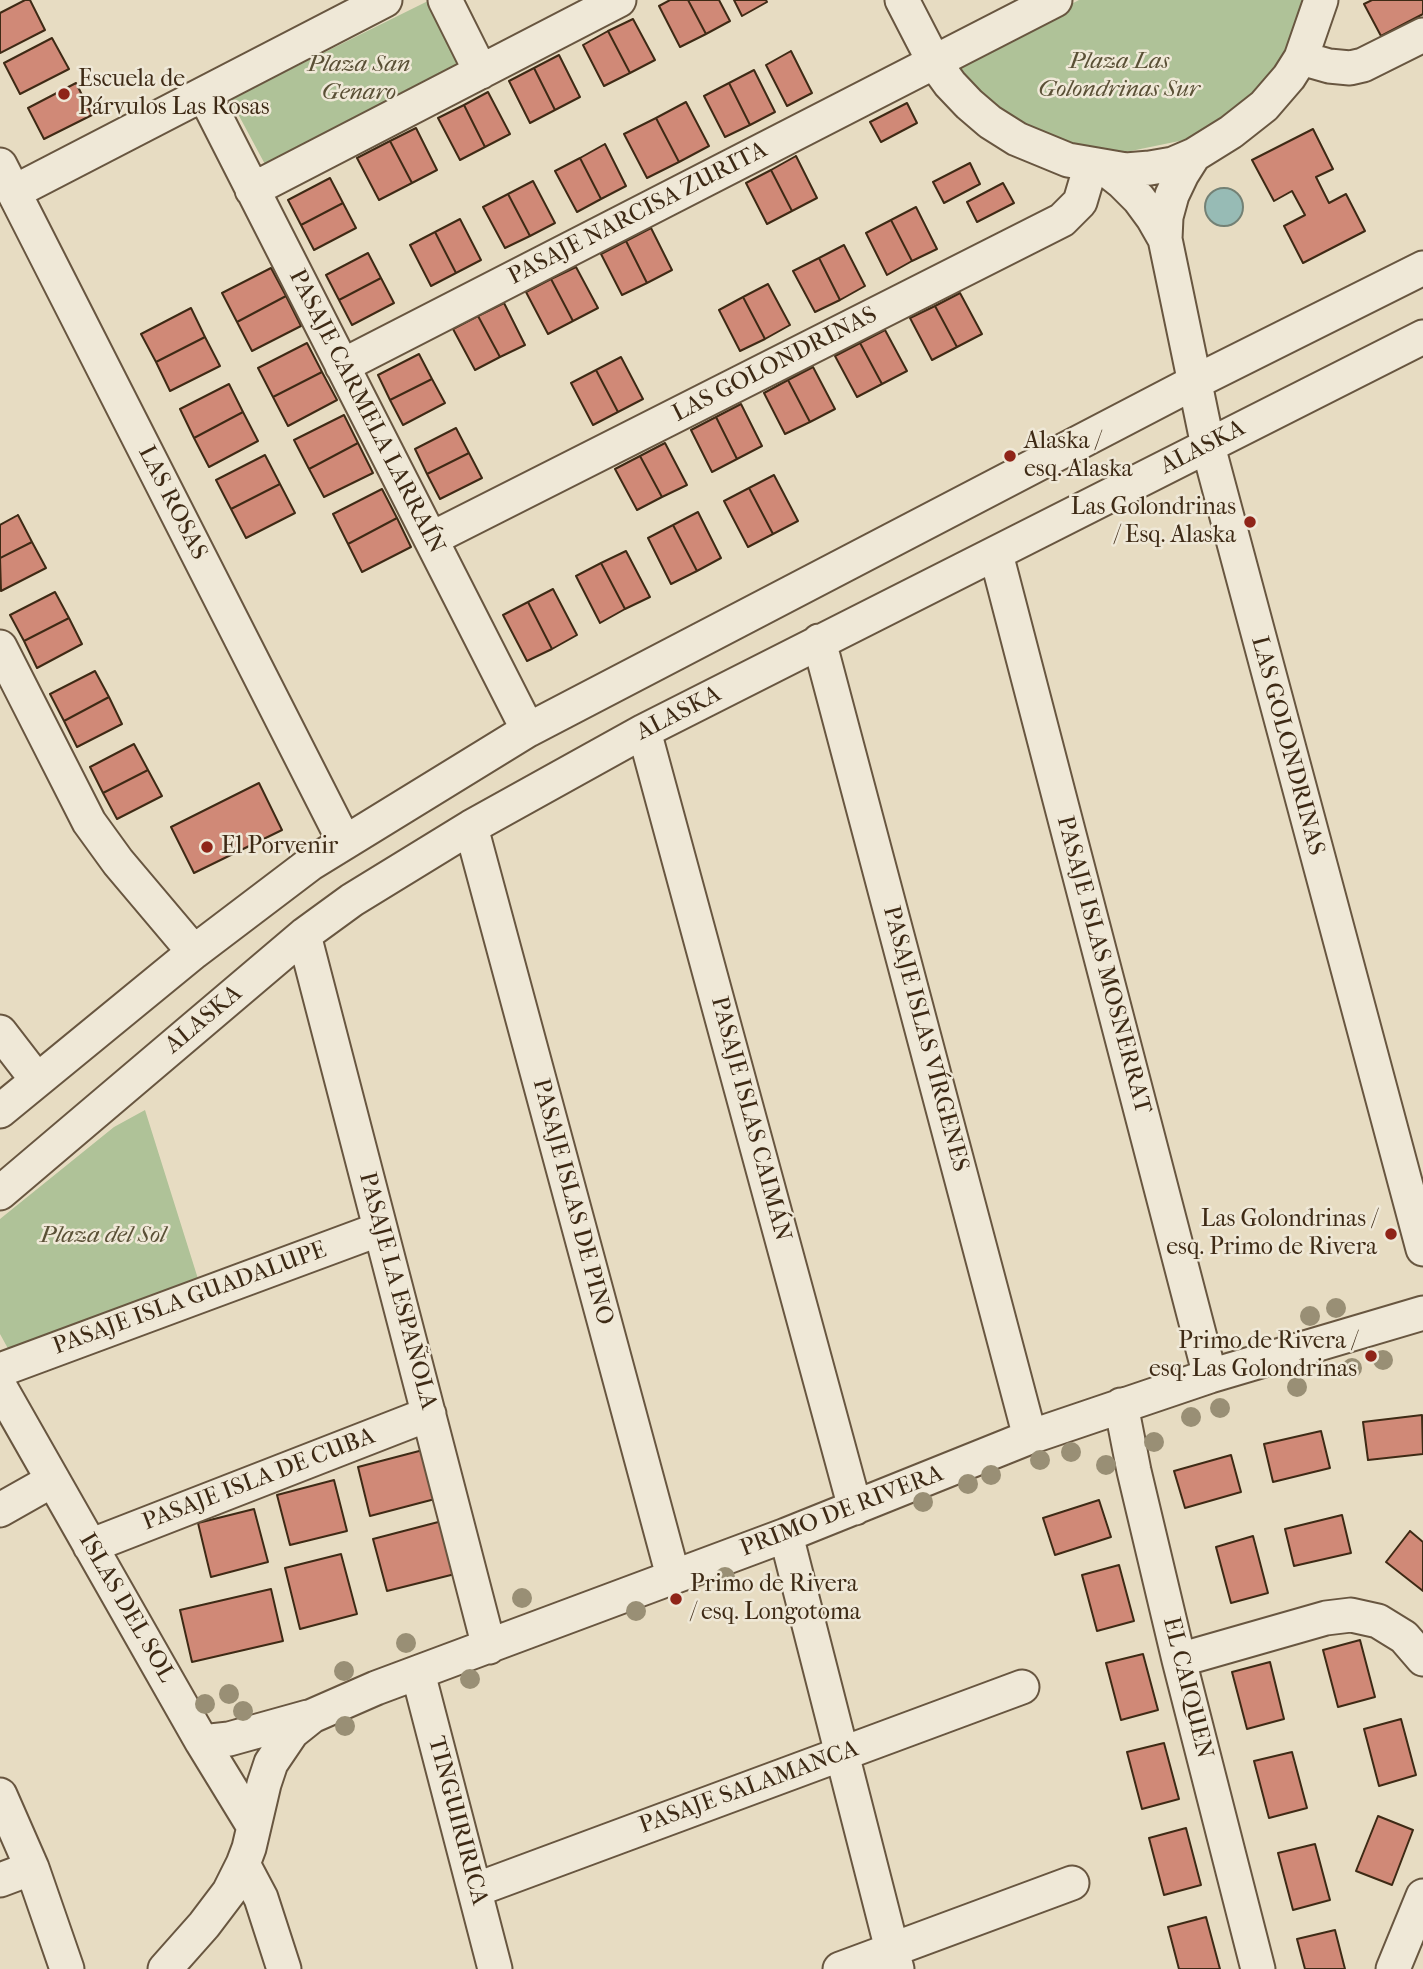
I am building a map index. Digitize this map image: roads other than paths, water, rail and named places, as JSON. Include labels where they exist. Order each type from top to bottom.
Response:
[{"type":"street","points":[[8,194],[386,0]]},
{"type":"street","points":[[445,0],[481,72]]},
{"type":"street","points":[[252,190],[619,0]]},
{"type":"street","points":[[902,0],[934,62],[969,104],[990,122],[1045,153],[1126,170],[1173,164],[1194,155],[1231,132],[1264,106],[1301,58],[1321,0]]},
{"type":"street","name":"PASAJE NARCISA ZURITA","points":[[342,366],[1055,0]]},
{"type":"street","points":[[1301,58],[1343,69],[1357,67],[1423,35]]},
{"type":"street","name":"PASAJE CARMELA LARRAÍN","points":[[204,94],[528,730]]},
{"type":"street","points":[[1165,239],[1166,217],[1172,195],[1181,174],[1194,155]]},
{"type":"street","points":[[1097,166],[1122,182],[1139,199],[1165,239]]},
{"type":"street","name":"LAS GOLONDRINAS","points":[[431,540],[1062,220],[1080,202],[1097,166]]},
{"type":"street","name":"LAS ROSAS","points":[[8,194],[344,841]]},
{"type":"street","name":"LAS GOLONDRINAS","points":[[1165,239],[1208,446],[1423,1249]]},
{"type":"street","points":[[0,1111],[194,952],[310,864],[528,730],[1193,383],[1423,268]]},
{"type":"street","name":"ALASKA","points":[[0,1193],[304,935],[352,900],[471,827],[644,731],[1423,337]]},
{"type":"street","name":"PASAJE ISLAS MOSNERRAT","points":[[996,554],[1210,1376]]},
{"type":"street","name":"PASAJE ISLAS VÍRGENES","points":[[820,641],[1030,1437]]},
{"type":"street","points":[[0,647],[89,822],[118,862],[194,952]]},
{"type":"street","name":"PASAJE ISLAS CAIMÁN","points":[[644,731],[855,1508]]},
{"type":"street","name":"PASAJE ISLAS DE PINO","points":[[471,827],[673,1576]]},
{"type":"street","name":"PASAJE LA ESPAÑOLA","points":[[304,935],[489,1647]]},
{"type":"street","points":[[0,1032],[37,1080]]},
{"type":"street","name":"PASAJE ISLA GUADALUPE","points":[[0,1370],[380,1228]]},
{"type":"street","name":"PRIMO DE RIVERA","points":[[165,1969],[229,1892],[243,1864],[271,1763],[292,1732],[312,1716],[342,1701],[786,1535],[1030,1437],[1210,1376],[1423,1312]]},
{"type":"street","name":"ISLAS DEL SOL","points":[[0,1387],[202,1742],[254,1827]]},
{"type":"street","name":"EL CAIQUEN","points":[[1121,1405],[1179,1660],[1258,1969]]},
{"type":"street","name":"PASAJE ISLA DE CUBA","points":[[90,1546],[429,1414]]},
{"type":"street","points":[[0,1510],[53,1480]]},
{"type":"street","points":[[786,1535],[895,1959]]},
{"type":"street","points":[[1179,1660],[1326,1618],[1350,1615],[1378,1621],[1404,1637],[1423,1659]]},
{"type":"street","name":"TINGUIRIRICA","points":[[418,1673],[495,1969]]},
{"type":"street","name":"PASAJE SALAMANCA","points":[[475,1890],[1022,1687]]},
{"type":"street","points":[[202,1742],[229,1739],[312,1716]]},
{"type":"street","points":[[0,1795],[32,1868],[67,1969]]},
{"type":"street","points":[[243,1864],[261,1898],[284,1969]]},
{"type":"street","points":[[0,1880],[32,1868]]},
{"type":"street","points":[[840,1969],[895,1959],[1072,1883]]},
{"type":"street","points":[[1393,1969],[1423,1896]]},
{"type":"water","points":[[1224,188],[1237,194],[1243,207],[1237,220],[1224,226],[1211,220],[1205,207],[1211,194]]},
{"type":"place","name":"Escuela de Párvulos Las Rosas","points":[[64,94]]},
{"type":"place","name":"Alaska / esq. Alaska","points":[[1010,456]]},
{"type":"place","name":"Las Golondrinas / Esq. Alaska","points":[[1250,522]]},
{"type":"place","name":"El Porvenir","points":[[207,847]]},
{"type":"place","name":"Las Golondrinas / esq. Primo de Rivera","points":[[1391,1234]]},
{"type":"place","name":"Primo de Rivera / esq. Las Golondrinas","points":[[1371,1356]]},
{"type":"place","name":"Primo de Rivera / esq. Longotoma","points":[[676,1599]]},
{"type":"park label","name":"Plaza Las Golondrinas Sur","points":[[1119,76]]},
{"type":"park label","name":"Plaza San Genaro","points":[[359,79]]},
{"type":"park label","name":"Plaza del Sol","points":[[103,1236]]}]
